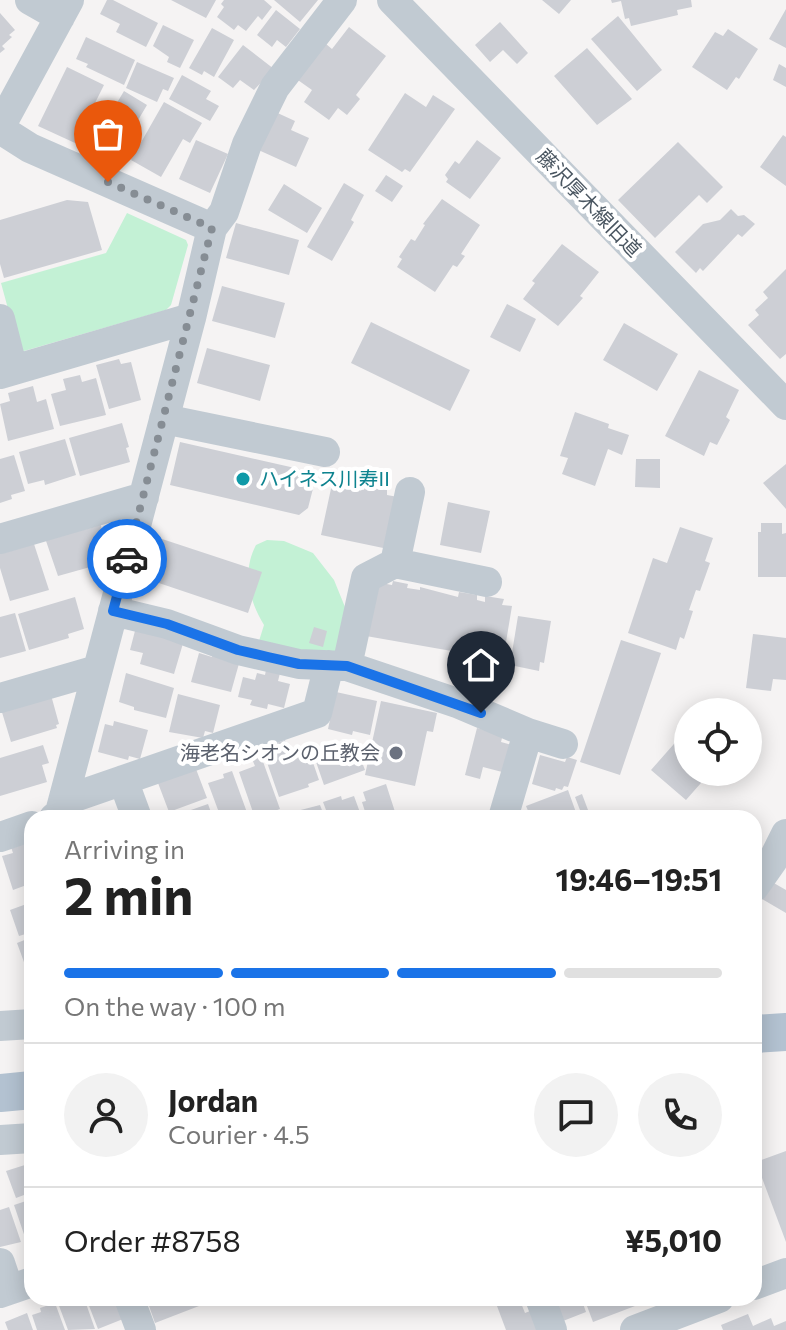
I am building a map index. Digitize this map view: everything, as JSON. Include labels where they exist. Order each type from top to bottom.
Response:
[{"type":"main road","points":[[762,1010],[786,1008]]},
{"type":"main road","points":[[762,1034],[786,1032]]},
{"type":"main road","points":[[0,1070],[24,1068]]},
{"type":"main road","points":[[0,1093],[24,1091]]},
{"type":"street","points":[[30,0],[64,8],[0,128],[30,148],[212,228]]},
{"type":"street","points":[[58,810],[144,497],[212,228],[224,212],[247,144],[275,87],[342,0]]},
{"type":"street","name":"藤沢厚木線旧道","points":[[392,0],[786,405]]},
{"type":"street","points":[[0,319],[6,372],[191,318]]},
{"type":"street","points":[[164,419],[325,452]]},
{"type":"street","points":[[395,563],[410,492]]},
{"type":"street","points":[[0,539],[144,497]]},
{"type":"street","points":[[58,810],[123,780],[317,713],[338,666],[366,578],[395,563],[487,582]]},
{"type":"street","points":[[113,611],[167,624],[238,650],[299,664],[338,666],[457,703],[563,744]]},
{"type":"street","points":[[0,698],[97,670]]},
{"type":"street","points":[[505,810],[528,733]]},
{"type":"street","points":[[123,780],[134,810]]},
{"type":"street","points":[[0,837],[24,829]]},
{"type":"street","points":[[762,876],[786,834]]},
{"type":"street","points":[[0,1140],[24,1138]]},
{"type":"street","points":[[762,1282],[786,1273]]},
{"type":"street","points":[[132,1306],[141,1330]]},
{"type":"street","points":[[543,1306],[552,1330]]},
{"type":"street","points":[[635,1330],[698,1306]]},
{"type":"green space","points":[[127,213],[186,240],[188,245],[171,305],[166,310],[24,351],[19,349],[1,283],[106,253]]},
{"type":"green space","points":[[267,540],[284,541],[313,553],[334,580],[345,607],[346,666],[259,641],[264,625],[254,606],[248,575],[256,545]]},
{"type":"building","points":[[107,0],[113,0],[158,23],[146,47],[116,32],[120,24],[100,14]]},
{"type":"building","points":[[171,0],[216,0],[206,18]]},
{"type":"building","points":[[224,0],[264,0],[272,7],[262,20],[258,16],[246,31],[238,25],[234,30],[217,17],[224,7],[221,4]]},
{"type":"building","points":[[274,0],[318,0],[300,22]]},
{"type":"building","points":[[542,0],[571,0],[559,14]]},
{"type":"building","points":[[611,0],[691,0],[692,7],[677,10],[678,15],[631,26],[629,18],[625,19],[621,1],[612,3]]},
{"type":"building","points":[[786,9],[786,48],[769,39]]},
{"type":"building","points":[[276,10],[300,29],[286,47],[277,40],[272,47],[257,35]]},
{"type":"building","points":[[0,13],[15,30],[0,53]]},
{"type":"building","points":[[618,16],[662,70],[637,91],[591,39]]},
{"type":"building","points":[[500,22],[528,53],[517,64],[503,50],[490,62],[475,45]]},
{"type":"building","points":[[163,25],[194,40],[180,68],[167,62],[169,57],[153,46]]},
{"type":"building","points":[[349,27],[386,56],[356,95],[360,99],[347,115],[338,108],[329,120],[304,102],[312,90],[295,78],[326,44],[332,49]]},
{"type":"building","points":[[212,28],[234,40],[214,77],[189,68]]},
{"type":"building","points":[[728,29],[758,49],[739,79],[736,77],[727,90],[692,67],[715,32],[723,36]]},
{"type":"building","points":[[86,37],[135,60],[124,85],[76,59]]},
{"type":"building","points":[[243,45],[274,69],[254,90],[240,80],[233,88],[218,77]]},
{"type":"building","points":[[587,48],[632,99],[597,125],[554,76]]},
{"type":"building","points":[[137,62],[174,78],[168,91],[163,89],[157,102],[126,88]]},
{"type":"building","points":[[779,64],[786,68],[786,87],[773,80]]},
{"type":"building","points":[[67,67],[104,85],[75,143],[38,126]]},
{"type":"building","points":[[182,75],[211,91],[206,99],[219,106],[210,121],[169,99]]},
{"type":"building","points":[[124,91],[147,105],[131,132],[108,118]]},
{"type":"building","points":[[405,93],[426,107],[433,95],[455,109],[410,172],[405,169],[402,172],[368,150]]},
{"type":"building","points":[[164,102],[202,123],[190,143],[183,139],[161,177],[131,160]]},
{"type":"building","points":[[271,110],[295,121],[291,130],[309,138],[296,167],[254,148]]},
{"type":"building","points":[[783,135],[786,137],[786,186],[760,167]]},
{"type":"building","points":[[196,140],[228,154],[210,193],[179,179]]},
{"type":"building","points":[[477,140],[501,158],[470,199],[446,182],[448,179],[445,175],[455,161],[459,164]]},
{"type":"building","points":[[678,142],[723,187],[707,203],[699,195],[655,238],[618,200]]},
{"type":"building","points":[[386,175],[403,186],[392,202],[375,191]]},
{"type":"building","points":[[344,183],[364,195],[351,220],[354,222],[332,261],[307,247]]},
{"type":"building","points":[[284,184],[322,208],[307,233],[268,210]]},
{"type":"building","points":[[442,199],[480,225],[461,254],[465,256],[457,267],[453,265],[435,292],[397,267],[402,259],[399,257],[411,239],[415,241],[423,224]]},
{"type":"building","points":[[67,200],[88,202],[102,250],[4,278],[0,264],[0,220]]},
{"type":"building","points":[[731,209],[755,224],[742,237],[738,234],[703,271],[700,268],[696,273],[675,252],[703,224],[720,220]]},
{"type":"building","points":[[236,223],[299,240],[289,275],[226,258]]},
{"type":"building","points":[[562,244],[599,272],[580,296],[583,298],[558,326],[523,299],[535,283],[532,281]]},
{"type":"building","points":[[786,269],[786,354],[780,359],[748,325],[759,315],[755,310],[768,298],[763,292]]},
{"type":"building","points":[[222,286],[285,303],[275,338],[212,321]]},
{"type":"building","points":[[507,304],[536,319],[520,352],[490,337]]},
{"type":"building","points":[[371,322],[470,370],[450,411],[351,363]]},
{"type":"building","points":[[624,323],[678,354],[657,391],[603,360]]},
{"type":"building","points":[[207,348],[270,365],[260,401],[197,383]]},
{"type":"building","points":[[119,359],[121,364],[131,362],[141,400],[109,409],[96,365]]},
{"type":"building","points":[[699,370],[739,390],[726,417],[730,420],[717,445],[710,442],[704,456],[665,436]]},
{"type":"building","points":[[80,375],[82,382],[96,378],[106,415],[60,426],[51,394],[66,390],[63,379]]},
{"type":"building","points":[[33,386],[37,402],[46,399],[54,429],[8,441],[0,404],[10,401],[8,393]]},
{"type":"building","points":[[575,412],[629,435],[622,455],[608,449],[595,486],[562,474],[568,458],[560,456]]},
{"type":"building","points":[[122,423],[130,462],[80,476],[69,438]]},
{"type":"building","points":[[65,439],[76,475],[45,485],[44,480],[28,484],[19,452]]},
{"type":"building","name":"ハイネス川寿II","points":[[180,442],[317,473],[308,508],[299,515],[170,485]]},
{"type":"building","points":[[14,455],[25,491],[11,495],[12,499],[0,503],[0,459]]},
{"type":"building","points":[[636,459],[660,459],[660,488],[635,487]]},
{"type":"building","points":[[786,464],[786,509],[763,483]]},
{"type":"building","points":[[344,482],[360,485],[359,489],[364,490],[365,486],[387,490],[387,495],[398,497],[388,549],[321,535],[332,484],[343,486]]},
{"type":"building","points":[[448,502],[490,511],[481,553],[440,545]]},
{"type":"building","points":[[100,522],[106,545],[97,548],[101,564],[58,576],[45,538]]},
{"type":"building","points":[[761,523],[782,523],[782,534],[786,533],[786,577],[758,577],[758,532],[761,532]]},
{"type":"building","points":[[680,527],[713,538],[705,561],[710,563],[689,610],[693,611],[684,639],[680,637],[676,650],[628,633],[653,558],[667,563]]},
{"type":"building","points":[[156,537],[262,572],[248,613],[141,577]]},
{"type":"building","points":[[34,544],[49,590],[10,601],[0,568],[0,554]]},
{"type":"building","points":[[393,581],[408,584],[407,588],[420,590],[420,587],[458,597],[459,592],[477,595],[477,600],[485,602],[485,596],[504,599],[502,605],[512,606],[503,660],[366,636],[376,582],[392,585]]},
{"type":"building","points":[[75,597],[84,629],[68,634],[69,638],[29,650],[18,614]]},
{"type":"building","points":[[15,613],[26,651],[0,658],[0,617]]},
{"type":"building","points":[[518,616],[551,621],[544,663],[540,662],[539,671],[510,665]]},
{"type":"building","points":[[136,627],[184,640],[174,674],[140,664],[143,653],[130,650]]},
{"type":"building","points":[[314,627],[327,631],[323,647],[309,643]]},
{"type":"building","points":[[753,634],[786,638],[786,680],[773,679],[771,691],[746,688]]},
{"type":"building","points":[[621,640],[661,653],[620,775],[580,762]]},
{"type":"building","points":[[199,653],[240,660],[231,692],[191,682]]},
{"type":"building","points":[[266,670],[280,673],[278,681],[290,684],[284,708],[268,704],[267,709],[250,705],[252,700],[238,697],[243,677],[255,680],[257,673],[265,675]]},
{"type":"building","points":[[126,673],[174,688],[166,718],[134,710],[134,707],[119,702]]},
{"type":"building","points":[[463,674],[481,680],[477,693],[459,687]]},
{"type":"building","points":[[336,692],[377,701],[370,735],[353,731],[352,735],[328,729]]},
{"type":"building","points":[[178,694],[220,705],[213,733],[205,731],[203,738],[169,732]]},
{"type":"building","points":[[51,695],[59,724],[57,728],[11,742],[1,709]]},
{"type":"building","name":"海老名シオンの丘教会","points":[[381,701],[437,713],[433,732],[427,731],[415,786],[365,775]]},
{"type":"building","points":[[114,721],[148,730],[140,759],[129,756],[128,760],[98,752],[105,724],[113,726]]},
{"type":"building","points":[[477,728],[503,734],[501,742],[515,746],[506,773],[483,767],[480,779],[465,775]]},
{"type":"building","points":[[285,740],[291,757],[309,751],[319,780],[308,784],[309,787],[279,797],[262,748]]},
{"type":"building","points":[[354,741],[365,770],[324,785],[314,756]]},
{"type":"building","points":[[674,744],[674,786],[698,786],[686,800],[651,770]]},
{"type":"building","points":[[43,745],[49,763],[42,765],[47,782],[0,796],[0,758]]},
{"type":"building","points":[[540,755],[565,762],[567,757],[577,760],[568,787],[564,786],[562,790],[556,788],[555,791],[532,784]]},
{"type":"building","points":[[261,756],[280,809],[252,810],[239,772],[255,766],[252,759]]},
{"type":"building","points":[[196,769],[207,798],[168,810],[158,783]]},
{"type":"building","points":[[232,771],[246,810],[218,810],[208,783],[224,778],[223,774]]},
{"type":"building","points":[[386,784],[394,810],[364,810],[363,792]]},
{"type":"building","points":[[568,790],[575,810],[528,810],[526,806]]},
{"type":"building","points":[[582,794],[588,810],[580,810],[575,797]]},
{"type":"building","points":[[341,796],[342,800],[354,796],[359,810],[326,810],[323,802]]},
{"type":"building","points":[[208,804],[210,810],[191,810]]},
{"type":"building","points":[[320,805],[322,810],[301,810]]},
{"type":"building","points":[[24,842],[24,886],[13,890],[2,856],[13,853],[11,847]]},
{"type":"building","points":[[772,882],[786,890],[786,913],[762,899]]},
{"type":"building","points":[[24,905],[24,934],[19,936],[10,910]]},
{"type":"building","points":[[24,940],[24,962],[17,943]]},
{"type":"building","points":[[786,1151],[786,1242],[762,1178],[762,1160]]},
{"type":"building","points":[[24,1165],[24,1195],[16,1198],[6,1171]]},
{"type":"building","points":[[24,1202],[24,1234],[14,1205]]},
{"type":"building","points":[[9,1207],[21,1242],[0,1247],[0,1210]]},
{"type":"building","points":[[56,1306],[65,1330],[37,1330],[32,1315],[41,1312],[40,1308]]},
{"type":"building","points":[[59,1306],[87,1306],[95,1329],[68,1330]]},
{"type":"building","points":[[89,1306],[118,1306],[123,1319],[98,1329]]},
{"type":"building","points":[[149,1306],[199,1306],[155,1323]]},
{"type":"building","points":[[497,1306],[522,1306],[525,1313],[530,1311],[537,1330],[506,1330]]},
{"type":"building","points":[[558,1306],[584,1306],[586,1312],[563,1321]]},
{"type":"building","points":[[587,1306],[635,1306],[593,1322]]},
{"type":"building","points":[[27,1313],[33,1330],[8,1330],[5,1322]]},
{"type":"building","points":[[748,1314],[753,1326],[771,1318],[774,1326],[786,1321],[786,1330],[723,1330],[721,1325]]},
{"type":"way so far","points":[[108,182],[212,228],[127,559]]},
{"type":"place","name":"ハイネス川寿II","points":[[243,479]]},
{"type":"place","name":"海老名シオンの丘教会","points":[[396,753]]},
{"type":"route","points":[[127,559],[113,611],[167,624],[238,650],[299,664],[347,666],[481,713]]}]
